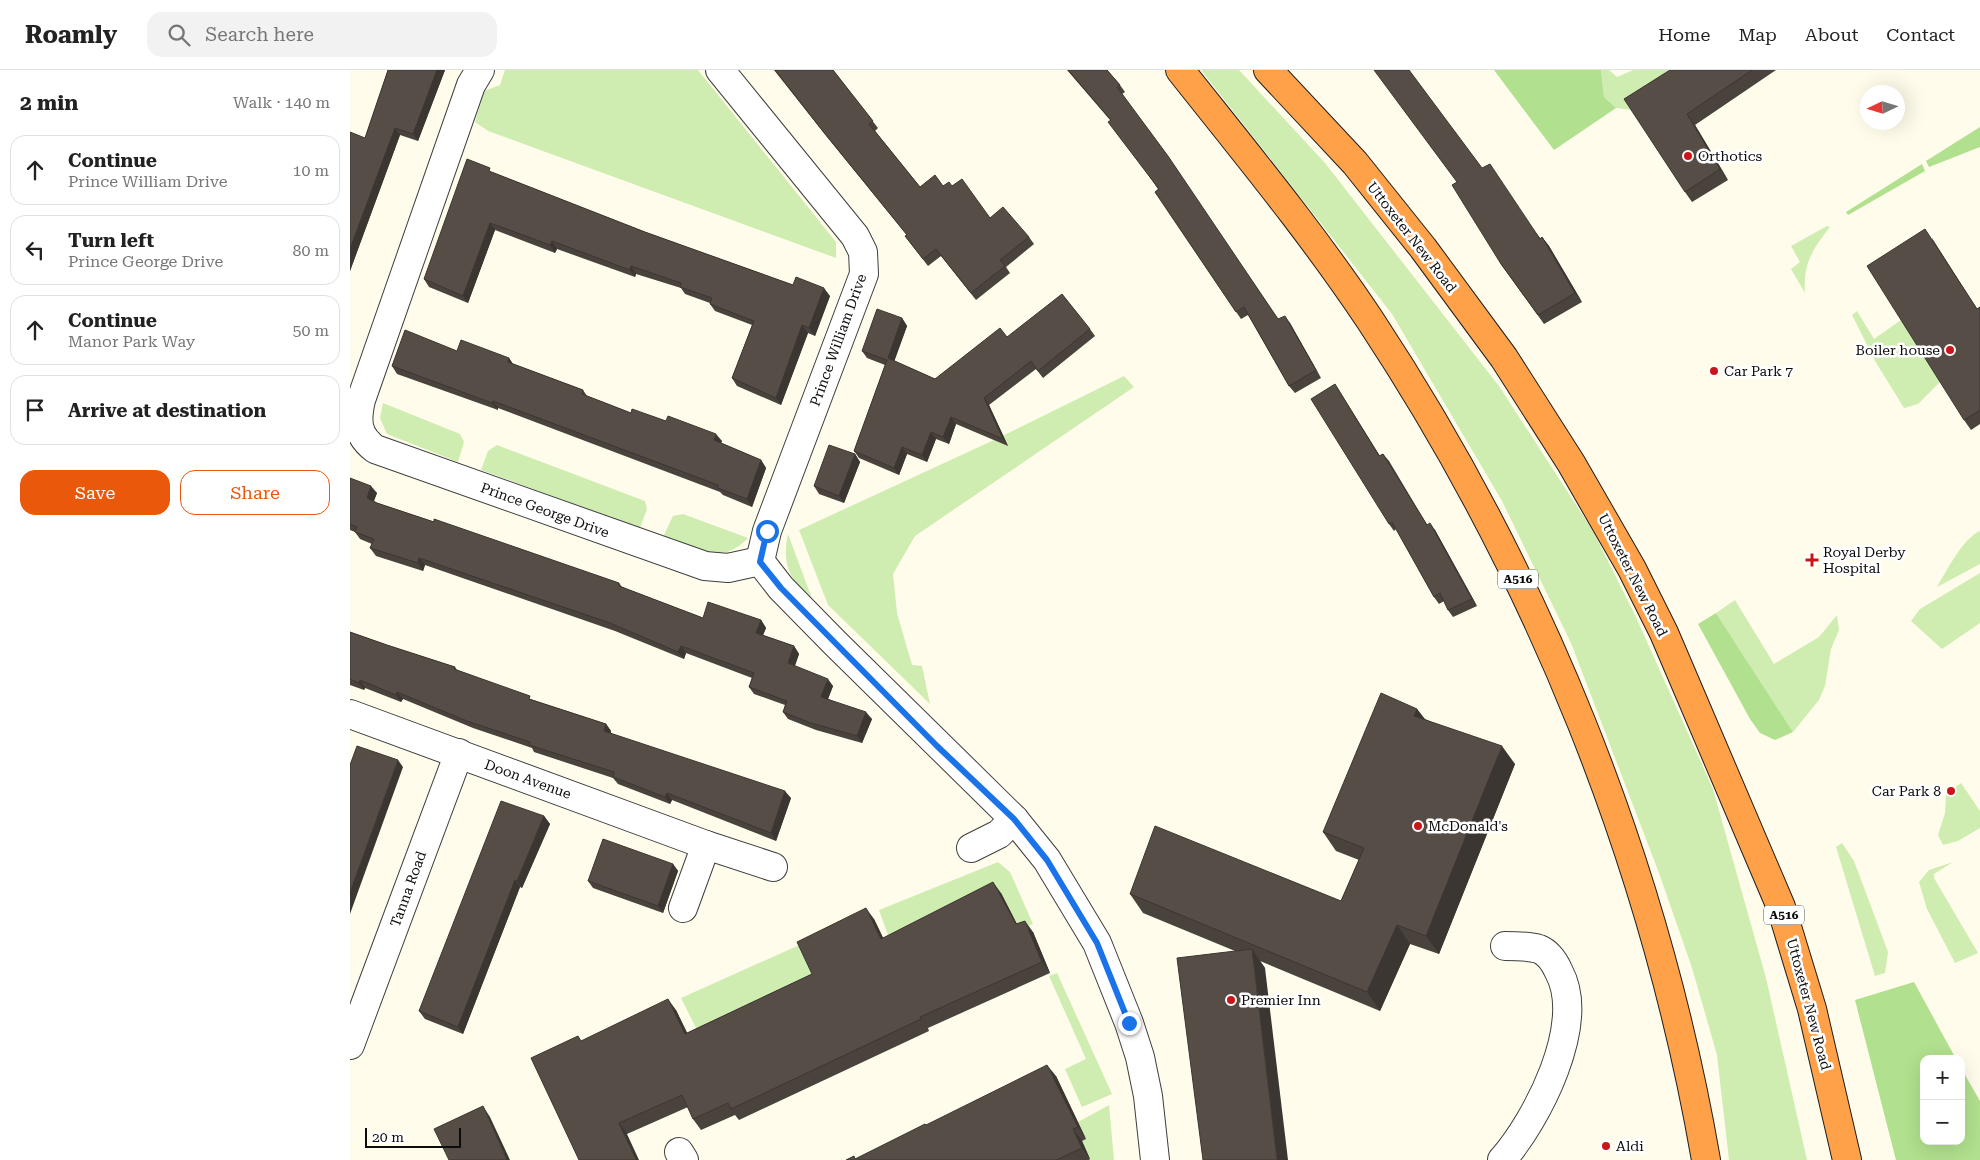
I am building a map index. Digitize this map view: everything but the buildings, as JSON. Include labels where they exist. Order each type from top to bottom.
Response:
[{"type":"highway","name":"A516","points":[[1180,70],[1274,190],[1369,318],[1420,398],[1470,484],[1530,602],[1566,682],[1594,754],[1650,915],[1676,1010],[1706,1160]]},
{"type":"highway","name":"Uttoxeter New Road","points":[[1268,70],[1355,163],[1423,248],[1504,358],[1585,485],[1632,569],[1664,633],[1781,907],[1812,1009],[1847,1160]]},
{"type":"street","name":"Prince George Drive","points":[[480,70],[468,94],[360,400],[357,417],[359,431],[364,441],[375,449],[705,566],[728,568],[760,562]]},
{"type":"street","name":"Prince William Drive","points":[[720,70],[855,236],[863,252],[864,274],[767,531],[760,562]]},
{"type":"street","points":[[760,562],[781,588],[835,643],[937,746],[1014,819],[1047,860],[1097,943],[1115,984],[1140,1057],[1148,1096],[1155,1160]]},
{"type":"street","name":"Doon Avenue","points":[[350,714],[706,845],[774,867]]},
{"type":"street","name":"Tanna Road","points":[[352,1031],[459,753]]},
{"type":"street","points":[[971,848],[999,834],[1014,819]]},
{"type":"street","points":[[683,908],[706,845]]},
{"type":"street","points":[[1502,1160],[1534,1115],[1546,1091],[1562,1048],[1567,1002],[1563,979],[1556,965],[1544,952],[1537,948],[1505,946]]},
{"type":"green space","points":[[505,70],[698,70],[836,242],[836,258],[488,131],[475,122],[484,91],[500,85]]},
{"type":"green space","points":[[1201,70],[1239,70],[1325,163],[1499,386],[1593,531],[1635,615],[1713,789],[1766,978],[1807,1160],[1729,1160],[1717,1055],[1692,968],[1659,873],[1571,643],[1502,501],[1392,314]]},
{"type":"green space","points":[[1494,70],[1601,70],[1604,97],[1616,108],[1554,150]]},
{"type":"green space","points":[[1601,70],[1609,70],[1617,77],[1633,70],[1695,70],[1632,110],[1616,108],[1604,97]]},
{"type":"green space","points":[[1980,127],[1980,147],[1929,167],[1926,161]]},
{"type":"green space","points":[[1922,164],[1925,171],[1848,215],[1846,212]]},
{"type":"green space","points":[[1827,226],[1830,227],[1818,243],[1807,265],[1805,293],[1791,269],[1800,262],[1791,246]]},
{"type":"green space","points":[[1857,311],[1874,339],[1901,320],[1941,381],[1918,404],[1904,408],[1875,361],[1852,315]]},
{"type":"green space","points":[[1124,376],[1134,387],[915,536],[893,574],[897,613],[912,665],[922,666],[930,704],[828,605],[799,530],[994,440]]},
{"type":"green space","points":[[383,403],[460,434],[464,442],[458,462],[387,434],[380,418]]},
{"type":"green space","points":[[497,445],[645,501],[647,509],[640,528],[481,470],[488,451]]},
{"type":"green space","points":[[683,514],[748,538],[738,547],[717,554],[696,551],[663,537],[673,516]]},
{"type":"green space","points":[[1980,531],[1980,564],[1937,587],[1961,548]]},
{"type":"green space","points":[[788,534],[814,604],[799,588],[787,564],[786,545]]},
{"type":"green space","points":[[1980,573],[1980,623],[1942,649],[1911,621],[1920,609]]},
{"type":"green space","points":[[1735,600],[1774,664],[1819,637],[1837,615],[1839,630],[1831,649],[1825,686],[1819,700],[1793,732],[1716,613]]},
{"type":"green space","points":[[1716,613],[1793,732],[1775,740],[1760,733],[1750,719],[1698,624]]},
{"type":"green space","points":[[1961,783],[1980,811],[1980,828],[1958,841],[1943,845],[1938,835],[1945,813],[1946,794]]},
{"type":"green space","points":[[1842,843],[1854,861],[1888,952],[1885,973],[1875,976],[1836,847]]},
{"type":"green space","points":[[998,862],[1010,872],[1033,924],[1020,929],[1001,894],[892,946],[879,910]]},
{"type":"green space","points":[[1953,862],[1934,874],[1934,878],[1978,953],[1955,963],[1927,909],[1919,882],[1929,870]]},
{"type":"green space","points":[[833,930],[827,1001],[702,1040],[681,998]]},
{"type":"green space","points":[[1057,973],[1112,1094],[1082,1107],[1065,1069],[1086,1059],[1049,976]]},
{"type":"green space","points":[[1914,982],[1954,1055],[1920,1055],[1920,1145],[1965,1145],[1965,1075],[1980,1101],[1980,1160],[1896,1160],[1855,1000]]},
{"type":"green space","points":[[1109,1105],[1114,1160],[1088,1160],[1090,1159],[1082,1141],[1086,1139],[1078,1122]]},
{"type":"place","name":"Orthotics","points":[[1688,156]]},
{"type":"place","name":"Boiler house","points":[[1950,350]]},
{"type":"place","name":"Car Park 7","points":[[1714,371]]},
{"type":"place","name":"Royal Derby Hospital","points":[[1812,560]]},
{"type":"place","name":"Car Park 8","points":[[1951,791]]},
{"type":"place","name":"McDonald's","points":[[1418,826]]},
{"type":"place","name":"Premier Inn","points":[[1231,1000]]},
{"type":"place","name":"Aldi","points":[[1606,1146]]},
{"type":"route","points":[[767,531],[760,562],[781,588],[937,746],[1014,819],[1047,860],[1097,943],[1129,1023]]}]
